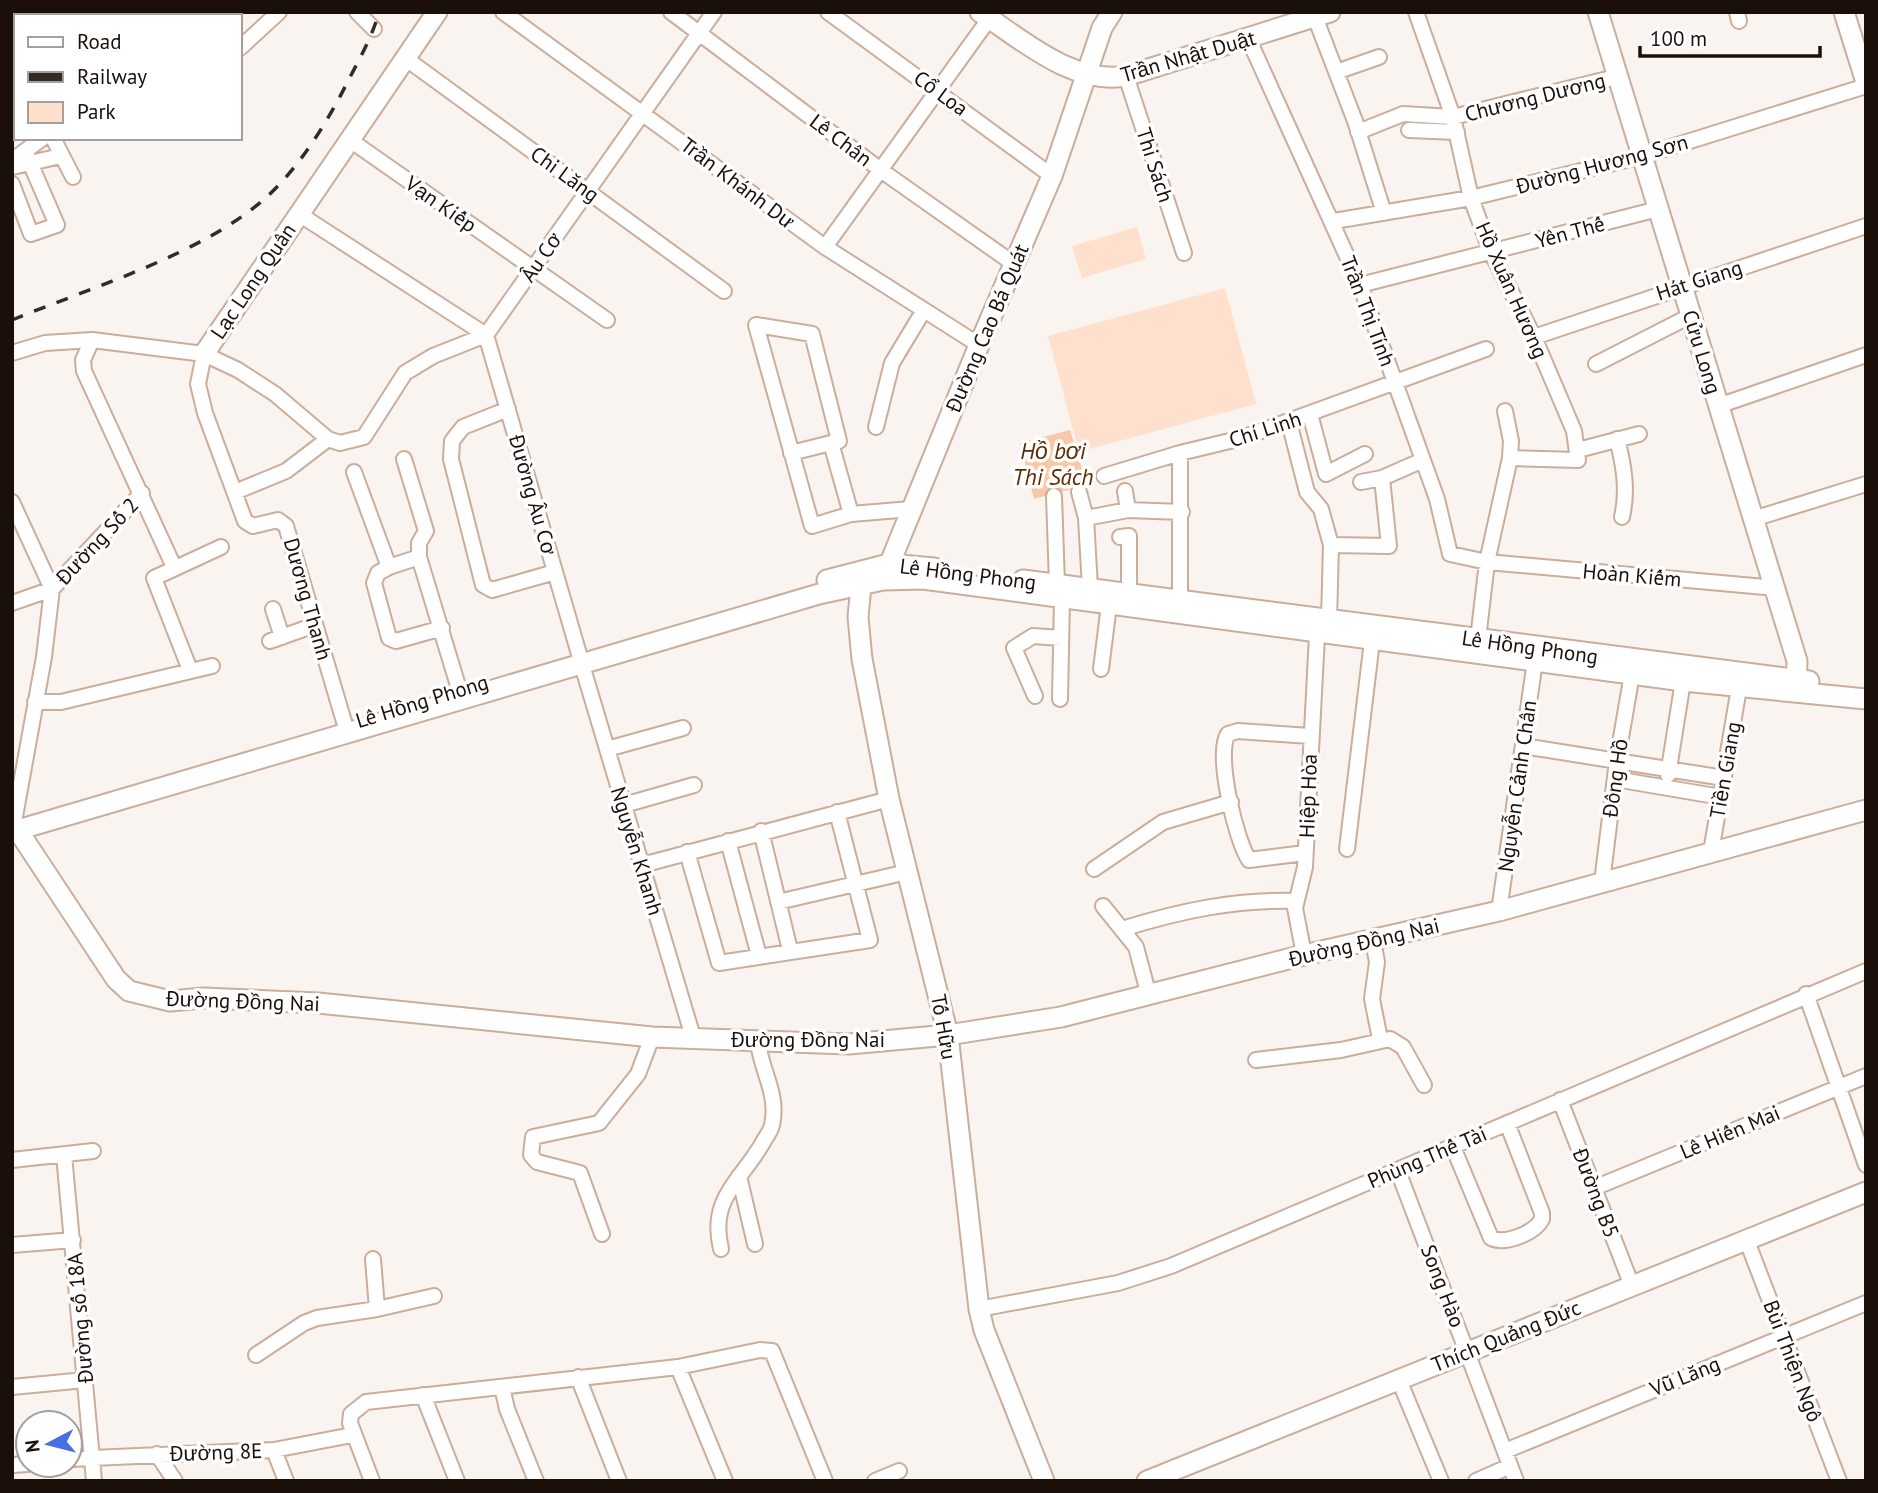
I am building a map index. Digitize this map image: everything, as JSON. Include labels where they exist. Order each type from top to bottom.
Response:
[{"type":"street","points":[[242,46],[279,12]]},
{"type":"street","points":[[357,12],[374,29]]},
{"type":"street","name":"Lạc Long Quân","points":[[12,353],[45,343],[92,340],[204,354],[437,12]]},
{"type":"street","name":"Trần Khánh Dư","points":[[503,12],[825,247],[979,345]]},
{"type":"street","name":"Lê Chân","points":[[671,12],[883,171],[1014,264]]},
{"type":"street","name":"Âu Cơ","points":[[486,335],[714,12]]},
{"type":"street","name":"Cổ Loa","points":[[828,12],[1052,176]]},
{"type":"street","name":"Đường Cao Bá Quát","points":[[886,572],[1052,176],[1102,28],[1112,12]]},
{"type":"street","name":"Hồ Xuân Hương","points":[[1416,12],[1453,117],[1471,198],[1491,252],[1534,337],[1574,431],[1578,450]]},
{"type":"street","name":"Cửu Long","points":[[1598,12],[1776,587],[1797,661],[1797,686]]},
{"type":"street","points":[[1844,12],[1866,84]]},
{"type":"street","points":[[825,247],[883,171],[988,14],[1057,62],[1086,75]]},
{"type":"street","points":[[1322,15],[1336,72],[1384,213]]},
{"type":"street","name":"Trần Nhật Duật","points":[[1086,75],[1106,78],[1126,76],[1249,40],[1322,15]]},
{"type":"street","name":"Trần Thị Tính","points":[[1249,40],[1334,221],[1360,285],[1440,510],[1447,550],[1454,557],[1487,562]]},
{"type":"street","points":[[1336,72],[1379,57]]},
{"type":"street","name":"Chi Lăng","points":[[405,58],[589,190],[724,292]]},
{"type":"street","name":"Thi Sách","points":[[1126,76],[1184,253]]},
{"type":"street","name":"Chương Dương","points":[[1358,132],[1403,114],[1453,117],[1616,77]]},
{"type":"street","name":"Đường Hương Sơn","points":[[1334,221],[1471,198],[1642,156],[1866,84]]},
{"type":"street","points":[[1409,130],[1457,132]]},
{"type":"street","points":[[12,167],[28,156],[41,140]]},
{"type":"street","points":[[54,140],[74,177]]},
{"type":"street","name":"Vạn Kiếp","points":[[349,140],[607,320]]},
{"type":"street","points":[[12,184],[17,207],[31,234],[57,225],[28,156]]},
{"type":"street","points":[[12,160],[28,156],[61,156]]},
{"type":"street","name":"Yên Thế","points":[[1360,285],[1658,209]]},
{"type":"street","points":[[299,214],[486,335]]},
{"type":"street","name":"Hát Giang","points":[[1534,337],[1866,226]]},
{"type":"street","points":[[876,427],[892,363],[924,310]]},
{"type":"street","points":[[1596,364],[1690,316]]},
{"type":"street","points":[[792,453],[839,441],[812,334],[756,325],[812,526],[851,514],[911,509]]},
{"type":"street","points":[[204,354],[256,381],[328,439],[340,443],[363,437],[405,373],[433,356],[486,335]]},
{"type":"street","name":"Đường Âu Cơ","points":[[486,335],[580,660]]},
{"type":"street","points":[[92,340],[83,360],[84,371],[174,567]]},
{"type":"street","name":"Chí Linh","points":[[1104,476],[1180,453],[1242,439],[1486,349]]},
{"type":"street","name":"Dương Thanh","points":[[204,354],[198,384],[205,413],[234,492],[248,525],[278,520],[286,526],[346,730]]},
{"type":"street","points":[[1718,406],[1866,355]]},
{"type":"street","points":[[508,410],[463,426],[450,450],[483,585],[492,590],[555,572]]},
{"type":"street","points":[[1477,646],[1487,562],[1510,458],[1511,441],[1505,411]]},
{"type":"street","points":[[1310,414],[1326,474],[1365,454]]},
{"type":"street","name":"Hiệp Hòa","points":[[1289,422],[1307,492],[1321,509],[1331,545],[1310,736],[1305,853],[1296,901],[1296,920],[1304,955]]},
{"type":"street","points":[[1510,458],[1578,460],[1578,450],[1639,434]]},
{"type":"street","points":[[234,492],[286,471],[328,439]]},
{"type":"street","points":[[1617,439],[1624,467],[1626,497],[1622,517]]},
{"type":"street","points":[[831,443],[851,514]]},
{"type":"street","points":[[1180,453],[1180,600]]},
{"type":"street","points":[[404,459],[426,531],[419,544],[419,557],[458,689]]},
{"type":"street","points":[[1361,482],[1382,478],[1423,460]]},
{"type":"street","points":[[354,472],[389,567]]},
{"type":"street","points":[[1331,545],[1389,546],[1382,478]]},
{"type":"street","points":[[1753,519],[1864,490]]},
{"type":"street","points":[[1125,491],[1128,510]]},
{"type":"street","points":[[1079,492],[1086,518],[1090,588]]},
{"type":"street","name":"Đường Số 2","points":[[52,589],[142,493]]},
{"type":"street","points":[[1054,496],[1060,591],[1060,699]]},
{"type":"street","points":[[12,502],[52,589],[15,829]]},
{"type":"street","points":[[1086,518],[1128,510],[1182,512]]},
{"type":"street","points":[[1120,537],[1129,536],[1129,593]]},
{"type":"street","points":[[190,670],[154,578],[221,547]]},
{"type":"street","points":[[419,557],[378,573],[374,583],[392,641],[442,628]]},
{"type":"street","name":"Hoàn Kiếm","points":[[1487,562],[1776,587]]},
{"type":"street","name":"Lê Hồng Phong","points":[[15,829],[861,577],[886,572],[1060,591],[1109,605],[1477,646],[1632,674],[1739,688],[1866,686]]},
{"type":"street","name":"Tố Hữu","points":[[861,577],[858,617],[862,659],[889,799],[948,1035],[979,1309],[1044,1481]]},
{"type":"street","name":"Lê Hồng Phong","points":[[1060,591],[1090,588],[1180,600],[1323,628],[1372,641],[1477,646]]},
{"type":"street","points":[[12,603],[52,589]]},
{"type":"street","points":[[1101,669],[1109,605]]},
{"type":"street","points":[[273,609],[276,639],[315,625]]},
{"type":"street","points":[[1035,696],[1014,648],[1033,636],[1061,638]]},
{"type":"street","points":[[1348,849],[1372,641]]},
{"type":"street","name":"Lê Hồng Phong","points":[[1530,656],[1797,686],[1866,699]]},
{"type":"street","name":"Nguyễn Cảnh Chân","points":[[1499,911],[1523,746],[1530,656]]},
{"type":"street","name":"Lê Hồng Phong","points":[[346,730],[458,689],[580,660]]},
{"type":"street","name":"Nguyễn Khanh","points":[[580,660],[692,1037]]},
{"type":"street","points":[[35,702],[61,702],[212,666]]},
{"type":"street","name":"Đông Hồ","points":[[1602,882],[1617,761],[1632,674]]},
{"type":"street","points":[[1666,787],[1683,681]]},
{"type":"street","name":"Tiền Giang","points":[[1711,852],[1739,688]]},
{"type":"street","points":[[607,749],[683,728]]},
{"type":"street","points":[[1305,853],[1249,860],[1242,851],[1223,746],[1228,734],[1245,730],[1310,736]]},
{"type":"street","points":[[1523,746],[1669,767],[1724,778]]},
{"type":"street","points":[[1615,779],[1721,797]]},
{"type":"street","points":[[624,805],[694,785]]},
{"type":"street","points":[[642,865],[761,831],[889,799]]},
{"type":"street","points":[[1094,869],[1163,822],[1231,802]]},
{"type":"street","name":"Đường Đồng Nai","points":[[15,829],[117,979],[129,991],[146,997],[170,1001],[203,998],[318,1003],[652,1037],[849,1044],[948,1035],[1061,1017],[1304,955],[1499,911],[1866,810]]},
{"type":"street","points":[[687,852],[719,963],[790,950],[870,940],[837,812]]},
{"type":"street","points":[[761,831],[790,950]]},
{"type":"street","points":[[728,841],[759,956]]},
{"type":"street","points":[[778,902],[856,887],[907,872]]},
{"type":"street","points":[[1122,929],[1185,910],[1229,902],[1296,901]]},
{"type":"street","points":[[1103,906],[1136,947],[1149,996]]},
{"type":"street","points":[[1373,941],[1377,962],[1372,999],[1380,1039]]},
{"type":"street","name":"Phùng Thế Tài","points":[[979,1309],[1118,1283],[1145,1274],[1398,1171],[1806,994],[1866,971]]},
{"type":"street","points":[[1806,994],[1866,1165]]},
{"type":"street","points":[[602,1234],[580,1173],[537,1162],[531,1155],[533,1137],[599,1124],[638,1074],[652,1037]]},
{"type":"street","points":[[1256,1060],[1341,1050],[1380,1039],[1390,1039],[1403,1047],[1424,1086]]},
{"type":"street","points":[[720,1248],[717,1214],[720,1203],[772,1126],[773,1091],[760,1060],[758,1042]]},
{"type":"street","name":"Lê Hiến Mai","points":[[1594,1188],[1866,1076]]},
{"type":"street","name":"Đường B5","points":[[1560,1100],[1632,1286]]},
{"type":"street","points":[[1453,1147],[1491,1238],[1500,1241],[1535,1229],[1542,1219],[1542,1213],[1507,1123]]},
{"type":"street","points":[[12,1160],[93,1151]]},
{"type":"street","name":"Đường số 18A","points":[[64,1155],[94,1481]]},
{"type":"street","name":"Song Hào","points":[[1398,1171],[1516,1481]]},
{"type":"street","points":[[739,1176],[755,1244]]},
{"type":"street","name":"Thích Quảng Đức","points":[[1147,1481],[1866,1192]]},
{"type":"street","points":[[12,1245],[73,1240]]},
{"type":"street","name":"Bùi Thiện Ngô","points":[[1747,1241],[1839,1481]]},
{"type":"street","points":[[373,1259],[377,1309]]},
{"type":"street","points":[[257,1355],[304,1323],[329,1315],[377,1309],[434,1296]]},
{"type":"street","name":"Vũ Lăng","points":[[1505,1451],[1866,1303]]},
{"type":"street","points":[[372,1481],[352,1435],[351,1413],[366,1402],[678,1367],[760,1350],[772,1351],[825,1481]]},
{"type":"street","points":[[678,1367],[725,1481]]},
{"type":"street","points":[[578,1377],[619,1481]]},
{"type":"street","points":[[12,1387],[85,1380]]},
{"type":"street","points":[[1399,1380],[1441,1481]]},
{"type":"street","points":[[502,1387],[507,1409],[536,1481]]},
{"type":"street","points":[[423,1395],[457,1481]]},
{"type":"street","name":"Đường 8E","points":[[84,1458],[274,1450],[352,1435]]},
{"type":"street","points":[[274,1450],[286,1481]]},
{"type":"street","points":[[157,1454],[175,1481]]},
{"type":"street","points":[[1476,1481],[1510,1466]]},
{"type":"street","points":[[875,1481],[900,1471]]},
{"type":"green space","points":[[1137,227],[1146,259],[1082,278],[1072,246]]},
{"type":"green space","points":[[1225,288],[1256,404],[1079,452],[1048,336]]},
{"type":"water","name":"Hồ bơi Thi Sách","points":[[1070,430],[1087,485],[1034,499],[1020,443]]},
{"type":"railway","points":[[12,320],[176,254],[207,238],[262,201],[287,176],[319,132],[338,101],[373,31],[379,12]]}]
